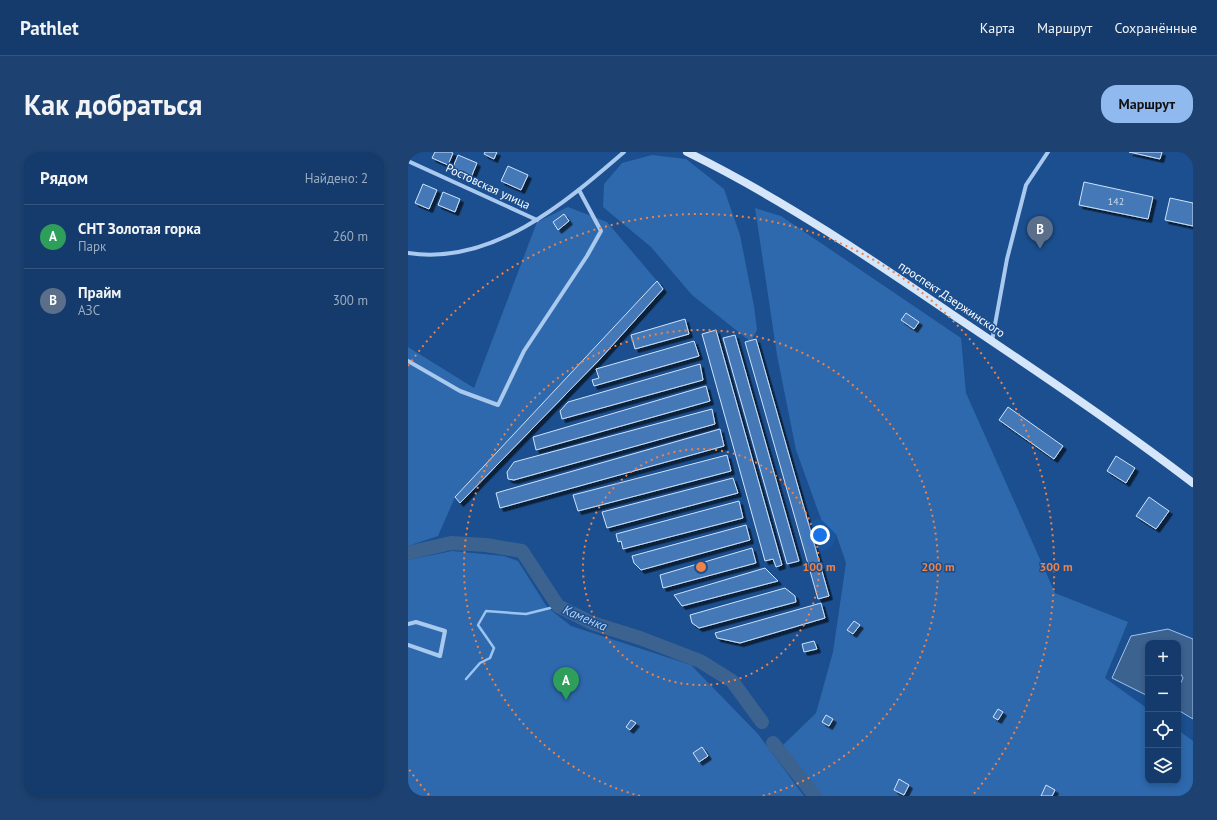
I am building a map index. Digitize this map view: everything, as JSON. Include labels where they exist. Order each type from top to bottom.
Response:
[{"type":"street","points":[[408,253],[427,256],[475,248],[502,239],[537,220],[579,190],[624,152]]},
{"type":"street","name":"проспект Дзержинского","points":[[687,152],[737,177],[838,237],[1107,418],[1193,483]]},
{"type":"street","points":[[992,341],[1006,259],[1026,185],[1048,152]]},
{"type":"street","name":"Ростовская улица","points":[[408,161],[537,220]]},
{"type":"street","points":[[408,361],[460,391],[498,405],[524,351],[600,231],[579,190]]},
{"type":"street","points":[[408,624],[416,622],[445,631],[440,656],[408,645]]},
{"type":"shaded area","points":[[652,155],[686,159],[724,189],[740,235],[754,306],[757,330],[751,342],[692,295],[651,247],[603,207],[604,184],[622,163]]},
{"type":"shaded area","points":[[568,207],[607,222],[657,281],[455,497],[438,536],[408,546],[408,347],[474,388],[537,222]]},
{"type":"shaded area","points":[[755,208],[781,216],[961,338],[966,393],[1055,593],[1128,622],[1105,678],[1145,707],[1145,784],[1181,784],[1181,732],[1193,741],[1193,796],[821,796],[783,745],[816,713],[833,652],[846,563],[836,534],[821,519],[796,450],[777,355]]},
{"type":"shaded area","points":[[452,551],[504,556],[518,561],[547,607],[571,626],[691,665],[758,734],[804,796],[408,796],[408,560]]},
{"type":"shaded area","points":[[1168,629],[1193,639],[1193,719],[1181,712],[1181,682],[1183,678],[1181,674],[1181,640],[1145,640],[1145,694],[1112,678],[1131,636]]},
{"type":"building","points":[[435,152],[453,153],[448,165],[432,158]]},
{"type":"building","points":[[485,152],[497,152],[494,159],[484,154]]},
{"type":"building","points":[[1129,152],[1162,152],[1160,159]]},
{"type":"building","points":[[458,155],[477,163],[470,180],[451,172]]},
{"type":"building","points":[[508,166],[528,175],[521,190],[501,181]]},
{"type":"building","points":[[1084,182],[1153,197],[1148,219],[1079,205]]},
{"type":"building","points":[[423,184],[437,190],[429,209],[415,203]]},
{"type":"building","points":[[443,192],[460,199],[455,212],[438,205]]},
{"type":"building","points":[[1170,198],[1193,203],[1193,226],[1165,220]]},
{"type":"building","points":[[564,214],[569,221],[558,230],[553,222]]},
{"type":"building","points":[[657,281],[663,289],[601,358],[460,503],[455,497]]},
{"type":"building","points":[[906,313],[919,322],[914,329],[901,320]]},
{"type":"building","points":[[685,319],[689,334],[635,349],[631,335]]},
{"type":"building","points":[[716,330],[782,565],[776,567],[773,559],[765,561],[702,334]]},
{"type":"building","points":[[735,335],[799,561],[787,564],[723,338]]},
{"type":"building","points":[[756,339],[829,596],[818,599],[745,342]]},
{"type":"building","points":[[694,341],[699,356],[594,386],[592,380],[599,378],[596,369]]},
{"type":"building","points":[[700,364],[703,380],[562,419],[560,411],[568,402]]},
{"type":"building","points":[[706,386],[710,401],[536,450],[533,437]]},
{"type":"building","points":[[1008,407],[1063,446],[1054,459],[999,420]]},
{"type":"building","points":[[712,409],[715,424],[514,480],[508,479],[507,472],[514,462]]},
{"type":"building","points":[[720,429],[724,446],[500,508],[496,493]]},
{"type":"building","points":[[727,455],[731,471],[578,511],[573,495]]},
{"type":"building","points":[[1116,456],[1135,468],[1126,483],[1107,471]]},
{"type":"building","points":[[733,478],[738,493],[607,528],[602,512]]},
{"type":"building","points":[[1149,497],[1169,511],[1156,529],[1136,516]]},
{"type":"building","points":[[739,501],[743,518],[623,549],[621,541],[618,542],[616,534]]},
{"type":"building","points":[[746,525],[750,540],[641,570],[634,563],[632,556]]},
{"type":"building","points":[[752,548],[756,563],[663,588],[660,575]]},
{"type":"building","points":[[765,568],[778,581],[682,606],[674,595]]},
{"type":"building","points":[[785,588],[795,596],[796,602],[699,628],[692,623],[690,615]]},
{"type":"building","points":[[821,603],[825,618],[740,643],[717,638],[715,633]]},
{"type":"building","points":[[854,621],[860,625],[853,634],[847,630]]},
{"type":"building","points":[[814,641],[817,649],[804,652],[802,644]]},
{"type":"building","points":[[998,709],[1003,712],[998,720],[993,717]]},
{"type":"building","points":[[826,715],[833,719],[829,726],[822,722]]},
{"type":"building","points":[[631,720],[636,723],[630,730],[626,727]]},
{"type":"building","points":[[702,747],[708,756],[699,762],[693,753]]},
{"type":"building","points":[[899,779],[909,785],[904,795],[894,790]]},
{"type":"building","points":[[1046,785],[1055,790],[1052,796],[1041,796]]},
{"type":"waterway","name":"Каменка","points":[[408,553],[451,543],[486,545],[522,551],[558,606],[592,623],[640,638],[700,661],[732,681],[762,722]]},
{"type":"waterway","points":[[466,679],[480,663],[490,658],[494,648],[478,625],[486,611],[526,614],[558,606]]},
{"type":"waterway","name":"Каменка","points":[[773,743],[815,796]]},
{"type":"place","name":"Прайм","points":[[1040,249]]},
{"type":"place","name":"СНТ Золотая горка","points":[[566,700]]}]
